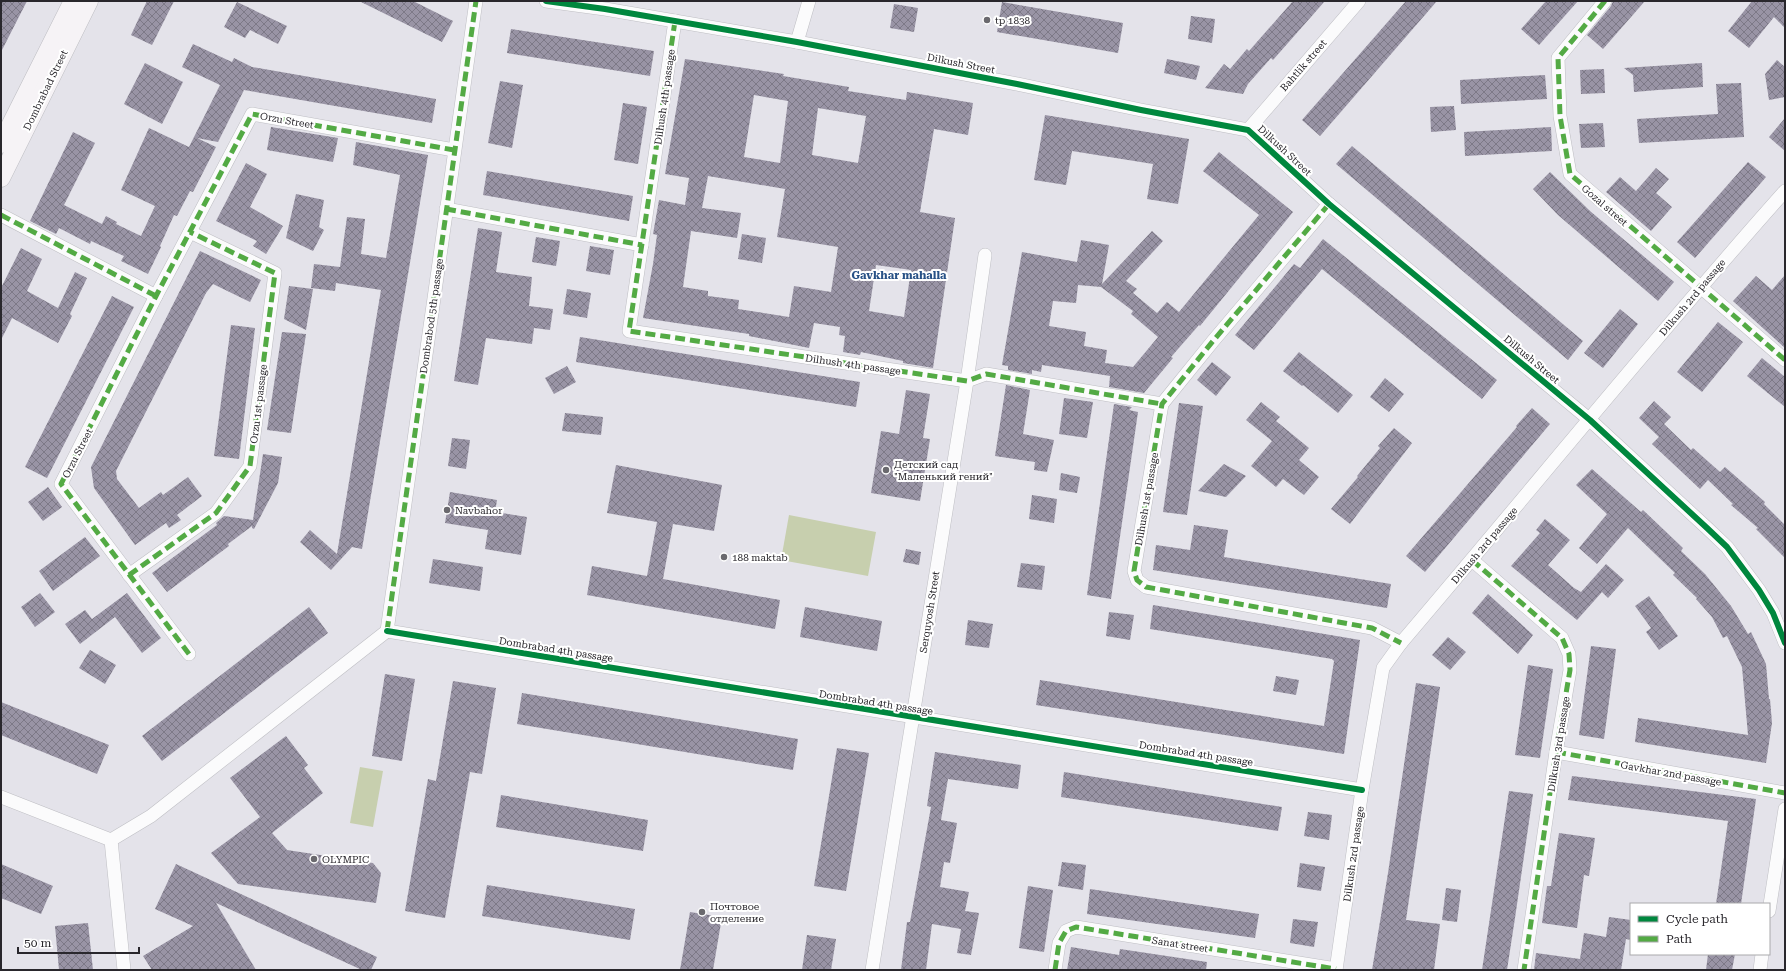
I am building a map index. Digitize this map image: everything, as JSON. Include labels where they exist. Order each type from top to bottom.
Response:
[{"type":"main road","name":"Dombrabad Street","points":[[1,144],[73,1]]},
{"type":"main road","name":"Dombrabad Street","points":[[1,178],[89,1]]},
{"type":"street","name":"Dombrabod 5th passage","points":[[387,631],[476,1]]},
{"type":"street","name":"Dilkush Street","points":[[546,1],[605,5],[675,21],[797,42],[1248,130],[1329,204],[1590,420],[1727,547],[1756,585],[1774,613],[1785,643]]},
{"type":"street","points":[[797,42],[809,1]]},
{"type":"street","name":"Bahtlik street","points":[[1248,130],[1359,1]]},
{"type":"street","name":"Gozal street","points":[[1605,1],[1558,58],[1560,116],[1570,174],[1699,288],[1785,360]]},
{"type":"street","name":"Dilhush 4th passage","points":[[675,21],[629,331],[967,381],[986,374],[1162,404]]},
{"type":"street","name":"Orzu Street","points":[[189,654],[61,484],[156,296],[252,114],[454,150]]},
{"type":"street","name":"Dilkush 2rd passage","points":[[1336,969],[1362,790],[1383,668],[1401,643],[1590,420],[1699,288],[1785,191]]},
{"type":"street","name":"Dilhush 1st passage","points":[[1329,204],[1218,335],[1162,404],[1134,571],[1137,580],[1146,587],[1372,628],[1401,643]]},
{"type":"street","points":[[446,209],[642,245]]},
{"type":"street","points":[[1,214],[156,296]]},
{"type":"street","name":"Orzu 1st passage","points":[[129,575],[216,513],[250,466],[275,273],[190,232]]},
{"type":"street","name":"Serquyosh Street","points":[[872,970],[967,381],[985,254]]},
{"type":"street","name":"Dilkush 3rd passage","points":[[1472,560],[1562,638],[1569,654],[1570,670],[1556,752],[1524,970]]},
{"type":"street","points":[[111,840],[151,816],[387,631]]},
{"type":"street","name":"Dombrabad 4th passage","points":[[387,631],[912,718],[1362,790]]},
{"type":"street","name":"Gavkhar 2nd passage","points":[[1556,752],[1785,793]]},
{"type":"street","points":[[1,797],[111,840]]},
{"type":"street","points":[[1770,905],[1785,809]]},
{"type":"street","points":[[111,840],[124,970]]},
{"type":"street","name":"Sanat street","points":[[1055,970],[1059,942],[1066,931],[1076,928],[1336,969]]},
{"type":"street","points":[[1760,970],[1762,955]]},
{"type":"green space","points":[[789,515],[876,532],[868,576],[781,560]]},
{"type":"green space","points":[[360,767],[383,771],[373,827],[350,823]]},
{"type":"building","points":[[1,1],[27,1],[1,52]]},
{"type":"building","points":[[147,1],[174,1],[152,45],[131,35]]},
{"type":"building","points":[[359,1],[413,1],[453,21],[442,42]]},
{"type":"building","points":[[1293,1],[1325,1],[1273,60],[1271,58],[1248,84],[1243,94],[1205,88],[1224,64],[1230,69],[1247,49],[1249,51]]},
{"type":"building","points":[[1406,1],[1437,1],[1320,136],[1302,120]]},
{"type":"building","points":[[1546,1],[1578,1],[1539,45],[1521,29]]},
{"type":"building","points":[[1613,1],[1645,1],[1603,49],[1587,35],[1611,6]]},
{"type":"building","points":[[1752,1],[1785,1],[1785,28],[1774,17],[1749,48],[1728,31]]},
{"type":"building","points":[[237,2],[287,26],[278,44],[250,30],[245,38],[224,27]]},
{"type":"building","points":[[1002,2],[1123,23],[1118,53],[997,32]]},
{"type":"building","points":[[894,4],[918,8],[914,32],[890,28]]},
{"type":"building","points":[[1191,16],[1215,19],[1212,43],[1188,39]]},
{"type":"building","points":[[511,29],[654,51],[650,76],[507,53]]},
{"type":"building","points":[[193,44],[232,62],[234,58],[252,67],[436,99],[432,123],[244,90],[218,142],[197,138],[216,147],[193,192],[190,191],[177,216],[174,215],[148,274],[121,261],[124,256],[91,241],[90,244],[59,228],[56,234],[30,221],[73,132],[95,143],[64,205],[102,224],[106,216],[117,222],[116,224],[141,236],[155,206],[121,190],[149,128],[189,147],[220,85],[182,67]]},
{"type":"building","points":[[685,59],[784,74],[783,76],[849,87],[848,91],[906,100],[907,92],[973,103],[968,135],[934,129],[920,212],[955,218],[933,368],[903,363],[903,361],[861,352],[860,355],[843,352],[845,336],[839,335],[840,327],[814,323],[809,348],[749,336],[749,334],[643,318],[657,235],[653,234],[659,200],[685,205],[689,178],[665,174]],"holes":[[[754,95],[788,101],[780,163],[744,157]],[[818,108],[866,116],[858,163],[812,155]],[[708,176],[785,189],[777,237],[838,247],[831,292],[794,286],[789,317],[738,309],[739,300],[708,296],[708,291],[683,287],[691,231],[737,238],[741,213],[702,208]],[[876,265],[911,270],[904,317],[869,311]]]},
{"type":"building","points":[[1167,59],[1200,66],[1196,80],[1164,73]]},
{"type":"building","points":[[1777,60],[1785,67],[1785,97],[1769,100],[1765,74]]},
{"type":"building","points":[[145,63],[183,82],[162,124],[124,104]]},
{"type":"building","points":[[1702,63],[1703,87],[1634,92],[1633,75],[1624,68]]},
{"type":"building","points":[[1604,69],[1605,93],[1581,94],[1580,70]]},
{"type":"building","points":[[1545,75],[1547,99],[1461,104],[1460,80]]},
{"type":"building","points":[[500,81],[523,85],[512,148],[488,143]]},
{"type":"building","points":[[1741,83],[1744,137],[1639,143],[1637,119],[1718,114],[1716,84]]},
{"type":"building","points":[[623,103],[647,107],[638,164],[614,160]]},
{"type":"building","points":[[1454,106],[1456,130],[1431,132],[1430,107]]},
{"type":"building","points":[[1045,115],[1189,139],[1178,204],[1147,199],[1153,164],[1072,151],[1066,185],[1034,180]]},
{"type":"building","points":[[1785,118],[1785,151],[1769,137]]},
{"type":"building","points":[[1603,123],[1605,147],[1581,148],[1579,124]]},
{"type":"building","points":[[271,127],[338,138],[333,162],[267,150]]},
{"type":"building","points":[[1551,127],[1552,151],[1465,156],[1464,132]]},
{"type":"building","points":[[356,142],[428,155],[362,549],[352,547],[331,570],[300,542],[310,530],[337,554],[381,290],[336,283],[335,291],[311,288],[314,264],[340,267],[347,217],[365,219],[361,254],[386,258],[400,175],[353,165]]},
{"type":"building","points":[[1352,146],[1583,341],[1568,360],[1336,164]]},
{"type":"building","points":[[1219,152],[1293,212],[1200,326],[1199,325],[1171,357],[1173,358],[1144,393],[1109,387],[1110,376],[1042,365],[1041,372],[1032,370],[1032,374],[1008,370],[1008,366],[1002,365],[1022,252],[1077,262],[1081,240],[1109,245],[1102,284],[1152,231],[1163,241],[1126,281],[1137,289],[1133,293],[1157,313],[1167,302],[1179,312],[1259,215],[1203,171]],"holes":[[[1078,285],[1101,287],[1133,311],[1131,314],[1158,337],[1133,367],[1105,363],[1107,350],[1084,346],[1086,332],[1049,326],[1053,301],[1076,303]]]},
{"type":"building","points":[[1748,162],[1766,177],[1695,258],[1677,242]]},
{"type":"building","points":[[246,163],[267,174],[250,207],[283,226],[266,254],[253,246],[257,241],[216,221]]},
{"type":"building","points":[[1656,168],[1669,179],[1656,193],[1672,207],[1651,231],[1606,192],[1620,177],[1636,191]]},
{"type":"building","points":[[487,171],[633,196],[629,221],[483,195]]},
{"type":"building","points":[[1550,172],[1590,211],[1674,282],[1658,301],[1558,215],[1533,189]]},
{"type":"building","points":[[296,194],[324,200],[319,227],[324,230],[313,251],[286,238]]},
{"type":"building","points":[[478,228],[502,232],[496,272],[532,277],[529,306],[553,309],[550,330],[534,328],[532,344],[486,338],[478,385],[454,381]]},
{"type":"building","points":[[742,234],[766,238],[762,263],[738,259]]},
{"type":"building","points":[[536,237],[560,241],[556,266],[532,262]]},
{"type":"building","points":[[1323,239],[1497,380],[1482,399],[1322,269],[1254,350],[1235,335],[1294,264],[1300,268]]},
{"type":"building","points":[[590,246],[614,250],[610,275],[586,271]]},
{"type":"building","points":[[21,248],[42,259],[27,291],[58,308],[75,272],[87,278],[70,314],[72,316],[58,343],[12,318],[1,340],[1,288]]},
{"type":"building","points":[[200,251],[261,280],[250,302],[213,284],[206,293],[116,471],[117,479],[139,508],[161,492],[163,495],[188,477],[202,496],[177,515],[181,520],[169,528],[166,523],[135,545],[94,488],[91,467]]},
{"type":"building","points":[[1785,275],[1785,348],[1733,301],[1756,276],[1772,290]]},
{"type":"building","points":[[289,286],[313,289],[306,330],[284,319]]},
{"type":"building","points":[[567,289],[591,293],[587,318],[563,314]]},
{"type":"building","points":[[112,296],[134,307],[47,478],[25,467]]},
{"type":"building","points":[[1620,309],[1638,324],[1603,368],[1584,353]]},
{"type":"building","points":[[1718,322],[1743,342],[1702,392],[1677,372]]},
{"type":"building","points":[[231,325],[255,328],[239,459],[214,456]]},
{"type":"building","points":[[282,332],[306,334],[291,433],[267,430]]},
{"type":"building","points":[[580,337],[860,382],[856,407],[576,362]]},
{"type":"building","points":[[1299,352],[1353,395],[1338,413],[1283,371]]},
{"type":"building","points":[[1762,358],[1785,377],[1785,407],[1747,376]]},
{"type":"building","points":[[1212,362],[1231,377],[1216,396],[1197,380]]},
{"type":"building","points":[[567,366],[576,382],[554,394],[545,378]]},
{"type":"building","points":[[1385,378],[1404,394],[1389,412],[1370,397]]},
{"type":"building","points":[[1006,385],[1030,390],[1023,434],[1054,440],[1047,472],[1034,470],[1035,462],[995,456]]},
{"type":"building","points":[[906,390],[930,394],[923,438],[930,439],[920,501],[871,493],[881,431],[899,434]]},
{"type":"building","points":[[1064,398],[1093,402],[1087,438],[1059,434]]},
{"type":"building","points":[[1654,401],[1671,417],[1664,424],[1691,450],[1693,448],[1720,472],[1725,467],[1765,502],[1764,504],[1785,525],[1785,558],[1756,529],[1758,528],[1731,505],[1733,504],[1708,480],[1700,489],[1652,444],[1659,437],[1639,418]]},
{"type":"building","points":[[1261,402],[1280,417],[1276,421],[1309,448],[1299,460],[1319,477],[1304,495],[1283,479],[1276,487],[1251,466],[1272,441],[1246,420]]},
{"type":"building","points":[[1179,403],[1203,406],[1187,515],[1163,512]]},
{"type":"building","points":[[1114,404],[1132,407],[1129,410],[1138,412],[1111,599],[1087,595]]},
{"type":"building","points":[[1532,408],[1550,424],[1425,572],[1406,556]]},
{"type":"building","points":[[565,413],[603,417],[601,435],[562,431]]},
{"type":"building","points":[[1394,428],[1412,443],[1350,524],[1331,509],[1358,477],[1357,476],[1380,448],[1378,446]]},
{"type":"building","points":[[452,438],[470,440],[466,469],[448,466]]},
{"type":"building","points":[[263,454],[282,457],[278,483],[254,529],[252,526],[228,544],[229,546],[167,592],[152,573],[217,525],[216,523],[224,516],[253,520]]},
{"type":"building","points":[[1224,464],[1246,476],[1226,497],[1198,491]]},
{"type":"building","points":[[616,465],[722,485],[714,531],[673,524],[663,579],[780,600],[775,629],[587,595],[592,566],[647,576],[657,522],[607,513]]},
{"type":"building","points":[[1592,469],[1641,512],[1643,510],[1683,548],[1681,551],[1705,574],[1731,606],[1748,634],[1751,632],[1766,664],[1772,723],[1766,763],[1635,742],[1638,718],[1748,735],[1742,667],[1727,636],[1723,638],[1712,617],[1696,599],[1697,598],[1673,575],[1675,573],[1628,528],[1597,564],[1579,548],[1607,514],[1576,485]]},
{"type":"building","points":[[1061,473],[1080,477],[1077,493],[1059,490]]},
{"type":"building","points":[[48,487],[62,507],[43,521],[28,502]]},
{"type":"building","points":[[450,492],[497,500],[495,512],[527,517],[521,555],[485,549],[488,530],[445,523]]},
{"type":"building","points":[[1032,495],[1057,499],[1054,523],[1029,519]]},
{"type":"building","points":[[1545,519],[1570,540],[1548,565],[1574,588],[1581,592],[1606,564],[1624,580],[1608,598],[1602,592],[1577,620],[1511,566],[1540,533],[1536,530]]},
{"type":"building","points":[[1194,525],[1228,530],[1224,557],[1391,584],[1387,608],[1153,570],[1156,545],[1190,550]]},
{"type":"building","points":[[85,537],[100,556],[53,591],[39,571]]},
{"type":"building","points":[[906,549],[921,552],[919,565],[903,562]]},
{"type":"building","points":[[433,559],[483,567],[480,591],[429,583]]},
{"type":"building","points":[[1021,563],[1045,566],[1042,590],[1017,587]]},
{"type":"building","points":[[40,593],[55,612],[35,627],[21,607]]},
{"type":"building","points":[[127,593],[161,638],[142,653],[115,617],[80,644],[65,624],[85,610],[92,619]]},
{"type":"building","points":[[1488,594],[1533,635],[1518,654],[1472,613]]},
{"type":"building","points":[[1649,596],[1678,636],[1659,650],[1646,632],[1651,628],[1635,606]]},
{"type":"building","points":[[1153,605],[1360,640],[1344,754],[1036,705],[1040,680],[1324,726],[1334,661],[1332,659],[1150,629]]},
{"type":"building","points":[[309,607],[328,633],[162,761],[142,736]]},
{"type":"building","points":[[805,607],[882,621],[877,651],[800,637]]},
{"type":"building","points":[[1109,612],[1134,615],[1130,640],[1106,636]]},
{"type":"building","points":[[968,620],[993,624],[989,648],[965,645]]},
{"type":"building","points":[[1448,637],[1466,652],[1450,670],[1432,655]]},
{"type":"building","points":[[1591,646],[1616,649],[1604,739],[1579,735]]},
{"type":"building","points":[[90,650],[116,665],[105,684],[79,668]]},
{"type":"building","points":[[1528,665],[1553,669],[1540,758],[1515,755]]},
{"type":"building","points":[[385,674],[415,679],[402,761],[372,756]]},
{"type":"building","points":[[1276,676],[1299,680],[1296,695],[1273,691]]},
{"type":"building","points":[[453,681],[496,688],[482,774],[470,772],[445,918],[405,911],[428,779],[436,781]]},
{"type":"building","points":[[1416,683],[1440,687],[1406,920],[1440,924],[1434,970],[1372,970],[1388,873]]},
{"type":"building","points":[[522,693],[798,739],[793,770],[517,724]]},
{"type":"building","points":[[1,702],[109,745],[97,774],[1,735]]},
{"type":"building","points":[[286,736],[308,765],[304,768],[323,793],[272,833],[287,850],[373,863],[381,873],[376,903],[238,884],[211,853],[260,817],[230,778]]},
{"type":"building","points":[[837,748],[869,753],[846,891],[814,886]]},
{"type":"building","points":[[935,752],[1021,765],[1018,789],[948,779],[941,820],[957,823],[950,863],[944,862],[940,887],[969,892],[965,911],[979,913],[971,955],[957,953],[961,929],[932,924],[926,970],[901,970],[907,922],[910,922],[931,807],[927,806]]},
{"type":"building","points":[[1064,772],[1282,807],[1278,831],[1061,797]]},
{"type":"building","points":[[1572,776],[1756,799],[1741,903],[1716,903],[1728,821],[1568,800]]},
{"type":"building","points":[[1509,791],[1533,794],[1515,918],[1507,970],[1482,970]]},
{"type":"building","points":[[501,795],[648,820],[643,851],[496,827]]},
{"type":"building","points":[[1308,812],[1332,815],[1329,840],[1304,836]]},
{"type":"building","points":[[1559,833],[1595,838],[1589,876],[1584,875],[1577,928],[1542,923],[1547,886],[1551,886]]},
{"type":"building","points":[[1062,862],[1086,865],[1083,890],[1058,886]]},
{"type":"building","points":[[1300,863],[1325,867],[1321,891],[1297,887]]},
{"type":"building","points":[[1,864],[53,886],[41,914],[1,898]]},
{"type":"building","points":[[176,864],[377,957],[371,970],[362,970],[216,903],[256,970],[152,970],[143,956],[193,926],[155,909]]},
{"type":"building","points":[[487,885],[635,909],[630,940],[482,916]]},
{"type":"building","points":[[1028,886],[1053,890],[1044,952],[1019,948]]},
{"type":"building","points":[[1446,888],[1461,890],[1457,922],[1442,920]]},
{"type":"building","points":[[1090,889],[1259,914],[1255,938],[1087,914]]},
{"type":"building","points":[[690,912],[722,917],[713,970],[680,970]]},
{"type":"building","points":[[1609,917],[1630,920],[1630,940],[1626,939],[1621,970],[1534,970],[1536,953],[1580,959],[1584,933],[1606,937]]},
{"type":"building","points":[[1293,919],[1318,922],[1314,947],[1290,943]]},
{"type":"building","points":[[88,923],[93,970],[59,970],[55,926]]},
{"type":"building","points":[[807,935],[836,939],[831,970],[802,970]]},
{"type":"building","points":[[1071,947],[1119,955],[1120,949],[1207,962],[1206,970],[1067,970]]},
{"type":"building","points":[[1708,955],[1735,955],[1732,970],[1706,970]]},
{"type":"marked path","points":[[387,631],[476,1]]},
{"type":"marked path","points":[[1605,1],[1558,58],[1560,116],[1570,174],[1785,360]]},
{"type":"marked path","points":[[675,21],[629,331],[967,381],[986,374],[1162,404]]},
{"type":"marked path","points":[[189,654],[61,484],[156,296],[252,114],[454,150]]},
{"type":"marked path","points":[[1329,204],[1213,341],[1162,404],[1134,571],[1137,580],[1146,587],[1372,628],[1401,643]]},
{"type":"marked path","points":[[446,209],[642,245]]},
{"type":"marked path","points":[[1,215],[156,296]]},
{"type":"marked path","points":[[129,575],[216,513],[250,466],[275,273],[190,232]]},
{"type":"marked path","points":[[1472,560],[1562,638],[1569,654],[1570,670],[1556,752],[1524,970]]},
{"type":"marked path","points":[[1556,752],[1785,793]]},
{"type":"marked path","points":[[1055,970],[1059,943],[1066,931],[1076,927],[1336,969]]},
{"type":"cycle path","points":[[546,1],[605,9],[797,42],[1248,130],[1329,204],[1590,420],[1727,547],[1759,590],[1773,613],[1785,643]]},
{"type":"cycle path","points":[[387,631],[1362,790]]},
{"type":"place","name":"tp 1838","points":[[987,20]]},
{"type":"place","name":"Детский сад \"Маленький гений\"","points":[[886,470]]},
{"type":"place","name":"Navbahor","points":[[447,510]]},
{"type":"place","name":"188 maktab","points":[[724,557]]},
{"type":"place","name":"OLYMPIC","points":[[314,859]]},
{"type":"place","name":"Почтовое отделение","points":[[702,912]]},
{"type":"district","name":"Gavkhar mahalla","points":[[899,275]]}]
